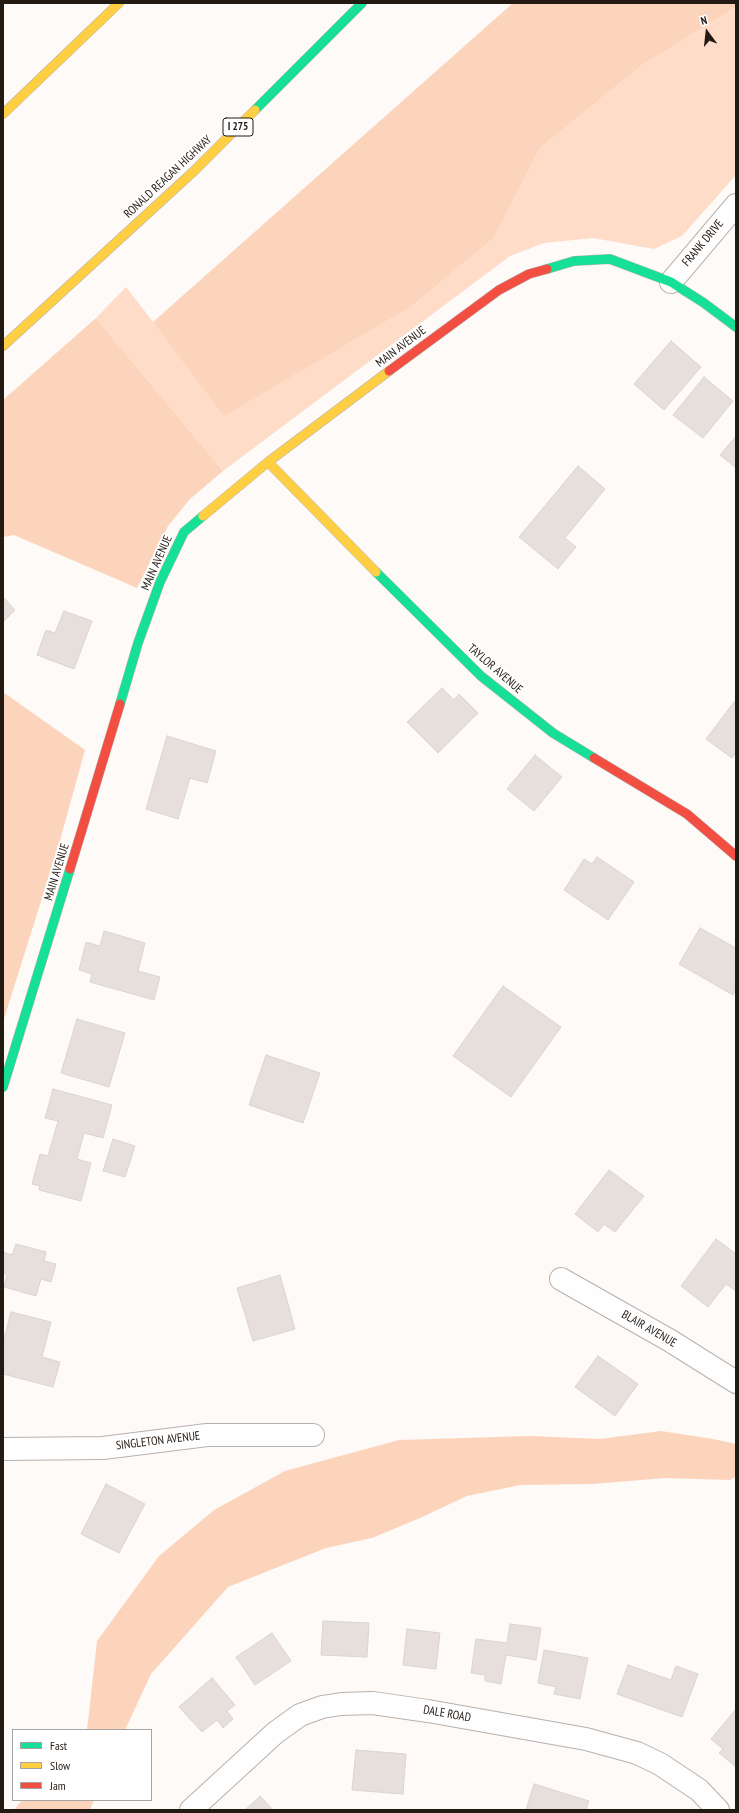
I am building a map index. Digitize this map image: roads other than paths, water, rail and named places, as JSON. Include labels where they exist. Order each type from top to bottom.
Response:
[{"type":"main road","points":[[3,114],[119,3]]},
{"type":"main road","name":"RONALD REAGAN HIGHWAY","points":[[3,346],[194,171],[362,3]]},
{"type":"main road","name":"MAIN AVENUE","points":[[3,1087],[111,737],[138,642],[160,582],[184,532],[268,462],[428,342],[499,290],[529,274],[574,261],[610,259],[671,282],[704,303],[736,327]]},
{"type":"main road","name":"TAYLOR AVENUE","points":[[268,462],[328,526],[481,676],[553,732],[687,814],[736,856]]},
{"type":"street","name":"FRANK DRIVE","points":[[671,282],[736,205]]},
{"type":"street","name":"BLAIR AVENUE","points":[[561,1279],[669,1340],[736,1382]]},
{"type":"street","name":"SINGLETON AVENUE","points":[[3,1450],[103,1448],[207,1435],[313,1435]]},
{"type":"street","name":"DALE ROAD","points":[[191,1810],[276,1733],[300,1715],[322,1707],[341,1704],[373,1703],[428,1711],[571,1737],[637,1753],[660,1764],[699,1790],[718,1810]]}]
